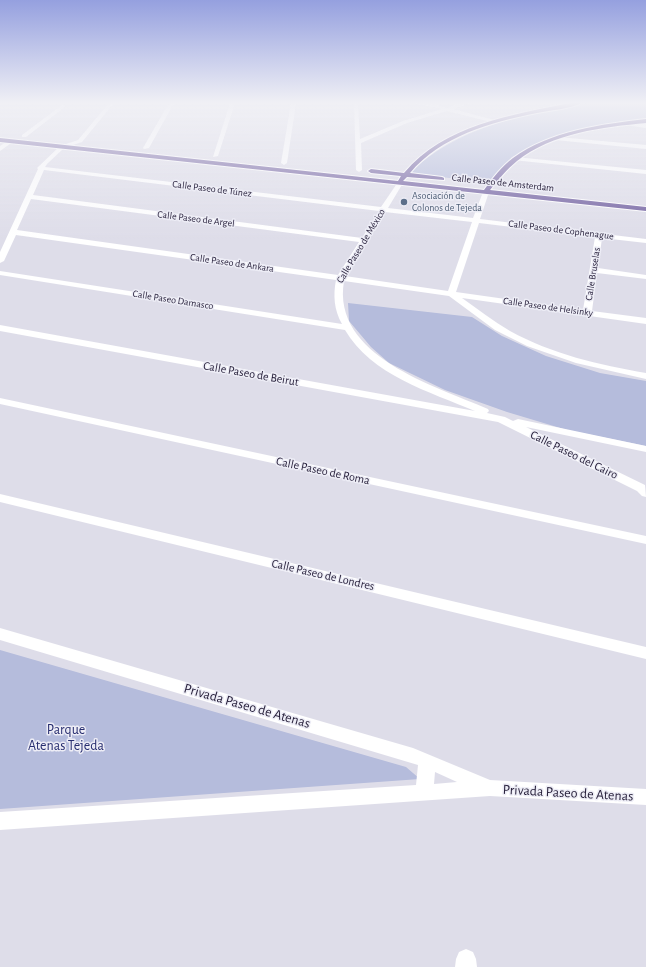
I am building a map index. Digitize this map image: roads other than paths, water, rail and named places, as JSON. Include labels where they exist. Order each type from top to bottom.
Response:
[{"type":"main road","name":"Calle Paseo de Amsterdam","points":[[73,148],[646,209]]},
{"type":"main road","points":[[147,148],[153,149]]},
{"type":"main road","name":"Calle Paseo de México","points":[[400,183],[417,161],[433,148]]},
{"type":"main road","points":[[486,192],[516,159],[535,148]]},
{"type":"main road","points":[[207,155],[222,157]]},
{"type":"main road","points":[[276,162],[291,163]]},
{"type":"main road","name":"Calle Paseo de Amsterdam","points":[[352,170],[447,179]]},
{"type":"main road","name":"Calle Paseo de Amsterdam","points":[[484,183],[499,185]]},
{"type":"street","points":[[0,261],[39,175],[40,168],[61,148]]},
{"type":"street","points":[[214,156],[217,148]]},
{"type":"street","points":[[284,163],[287,148]]},
{"type":"street","points":[[359,148],[359,170]]},
{"type":"street","points":[[516,159],[646,172]]},
{"type":"street","name":"Calle Paseo de Túnez","points":[[40,168],[476,220]]},
{"type":"street","name":"Calle Paseo de México","points":[[400,183],[340,278],[337,286],[338,304],[346,327],[369,353],[393,370],[501,419],[646,449]]},
{"type":"street","points":[[486,192],[451,293],[484,318],[514,337],[558,355],[617,372],[646,376]]},
{"type":"street","name":"Calle Paseo de Argel","points":[[28,197],[364,240]]},
{"type":"street","name":"Calle Paseo de Cophenague","points":[[476,220],[646,240]]},
{"type":"street","name":"Calle Paseo de Ankara","points":[[13,232],[451,293]]},
{"type":"street","name":"Calle Bruselas","points":[[587,312],[599,235]]},
{"type":"street","points":[[594,270],[646,277]]},
{"type":"street","name":"Calle Paseo Damasco","points":[[0,273],[346,327]]},
{"type":"street","name":"Calle Paseo de Helsinky","points":[[451,293],[646,321]]},
{"type":"street","name":"Calle Paseo de Beirut","points":[[0,328],[501,419]]},
{"type":"street","name":"Calle Paseo de Roma","points":[[0,402],[646,540]]},
{"type":"street","name":"Calle Paseo del Cairo","points":[[501,419],[640,488],[646,493]]},
{"type":"street","name":"Calle Paseo de Londres","points":[[0,498],[646,653]]},
{"type":"street","name":"Privada Paseo de Atenas","points":[[0,634],[405,753],[490,788]]},
{"type":"street","points":[[424,793],[427,761]]},
{"type":"street","name":"Privada Paseo de Atenas","points":[[0,821],[490,788],[646,797]]},
{"type":"place","name":"Asociación de Colonos de Tejeda","points":[[404,202]]},
{"type":"park label","name":"Parque Atenas Tejeda","points":[[66,738]]}]
